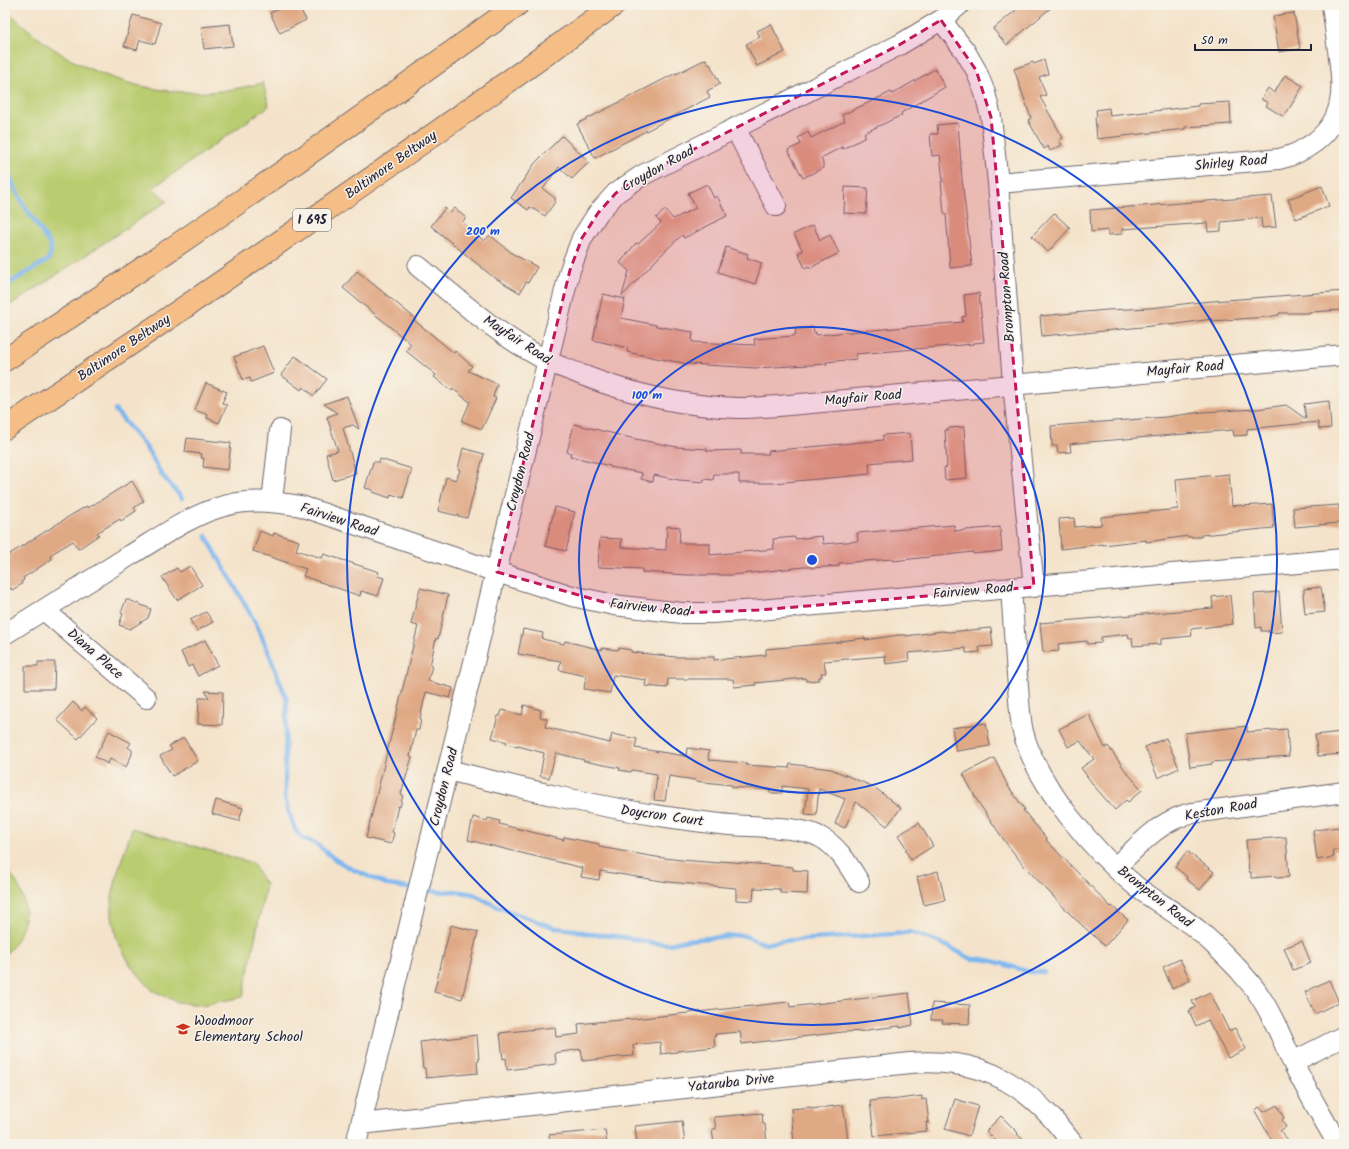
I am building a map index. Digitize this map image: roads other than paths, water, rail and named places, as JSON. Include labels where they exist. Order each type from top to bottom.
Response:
[{"type":"highway","points":[[5,360],[254,192],[395,94],[517,5]]},
{"type":"highway","name":"Baltimore Beltway","points":[[5,428],[287,238],[614,5]]},
{"type":"street","name":"Croydon Road","points":[[356,1144],[570,270],[582,238],[598,213],[616,193],[641,176],[784,102],[899,45],[941,20],[959,5]]},
{"type":"street","name":"Shirley Road","points":[[998,183],[1279,159],[1292,156],[1306,149],[1321,137],[1332,124],[1339,108],[1342,92],[1332,5]]},
{"type":"street","name":"Brompton Road","points":[[941,20],[965,51],[976,70],[985,93],[991,117],[998,183],[1013,384],[1034,586]]},
{"type":"street","points":[[735,128],[776,206]]},
{"type":"street","name":"Mayfair Road","points":[[418,266],[495,328],[548,362],[609,386],[673,402],[706,406],[778,406],[1344,355]]},
{"type":"street","points":[[272,501],[280,430]]},
{"type":"street","name":"Fairview Road","points":[[5,634],[174,528],[204,513],[227,505],[245,502],[272,501],[301,506],[572,596],[614,605],[682,613],[759,610],[1344,559]]},
{"type":"street","name":"Brompton Road","points":[[1012,588],[1020,710],[1023,732],[1031,756],[1042,777],[1063,807],[1115,868],[1138,888],[1198,930],[1220,950],[1259,994],[1274,1021],[1293,1062],[1338,1144]]},
{"type":"street","name":"Diana Place","points":[[44,610],[146,698]]},
{"type":"street","name":"Doycron Court","points":[[448,770],[566,799],[615,809],[718,824],[799,831],[820,837],[836,849],[849,865],[859,882]]},
{"type":"street","name":"Keston Road","points":[[1115,868],[1165,823],[1182,815],[1344,792]]},
{"type":"street","points":[[1293,1062],[1344,1036]]},
{"type":"street","name":"Yataruba Drive","points":[[360,1124],[931,1062],[956,1064],[979,1069],[1006,1080],[1026,1094],[1048,1113],[1073,1144]]},
{"type":"waterway","points":[[5,163],[12,183],[23,204],[50,245],[51,253],[48,260],[11,282],[5,288]]},
{"type":"waterway","points":[[5,305],[7,309]]},
{"type":"waterway","points":[[115,410],[145,446],[162,475],[182,498]]},
{"type":"waterway","points":[[206,536],[256,624],[287,700],[285,797],[296,831],[302,838],[315,843],[336,860],[352,869],[388,885],[414,889]]},
{"type":"waterway","points":[[423,890],[441,892],[455,891],[473,894],[500,908],[556,928],[654,943],[669,944],[687,940],[742,935],[765,944],[780,941],[910,932],[941,943],[972,959],[993,961],[1030,972],[1044,972]]},
{"type":"place","name":"Woodmoor Elementary School","points":[[183,1029]]}]
